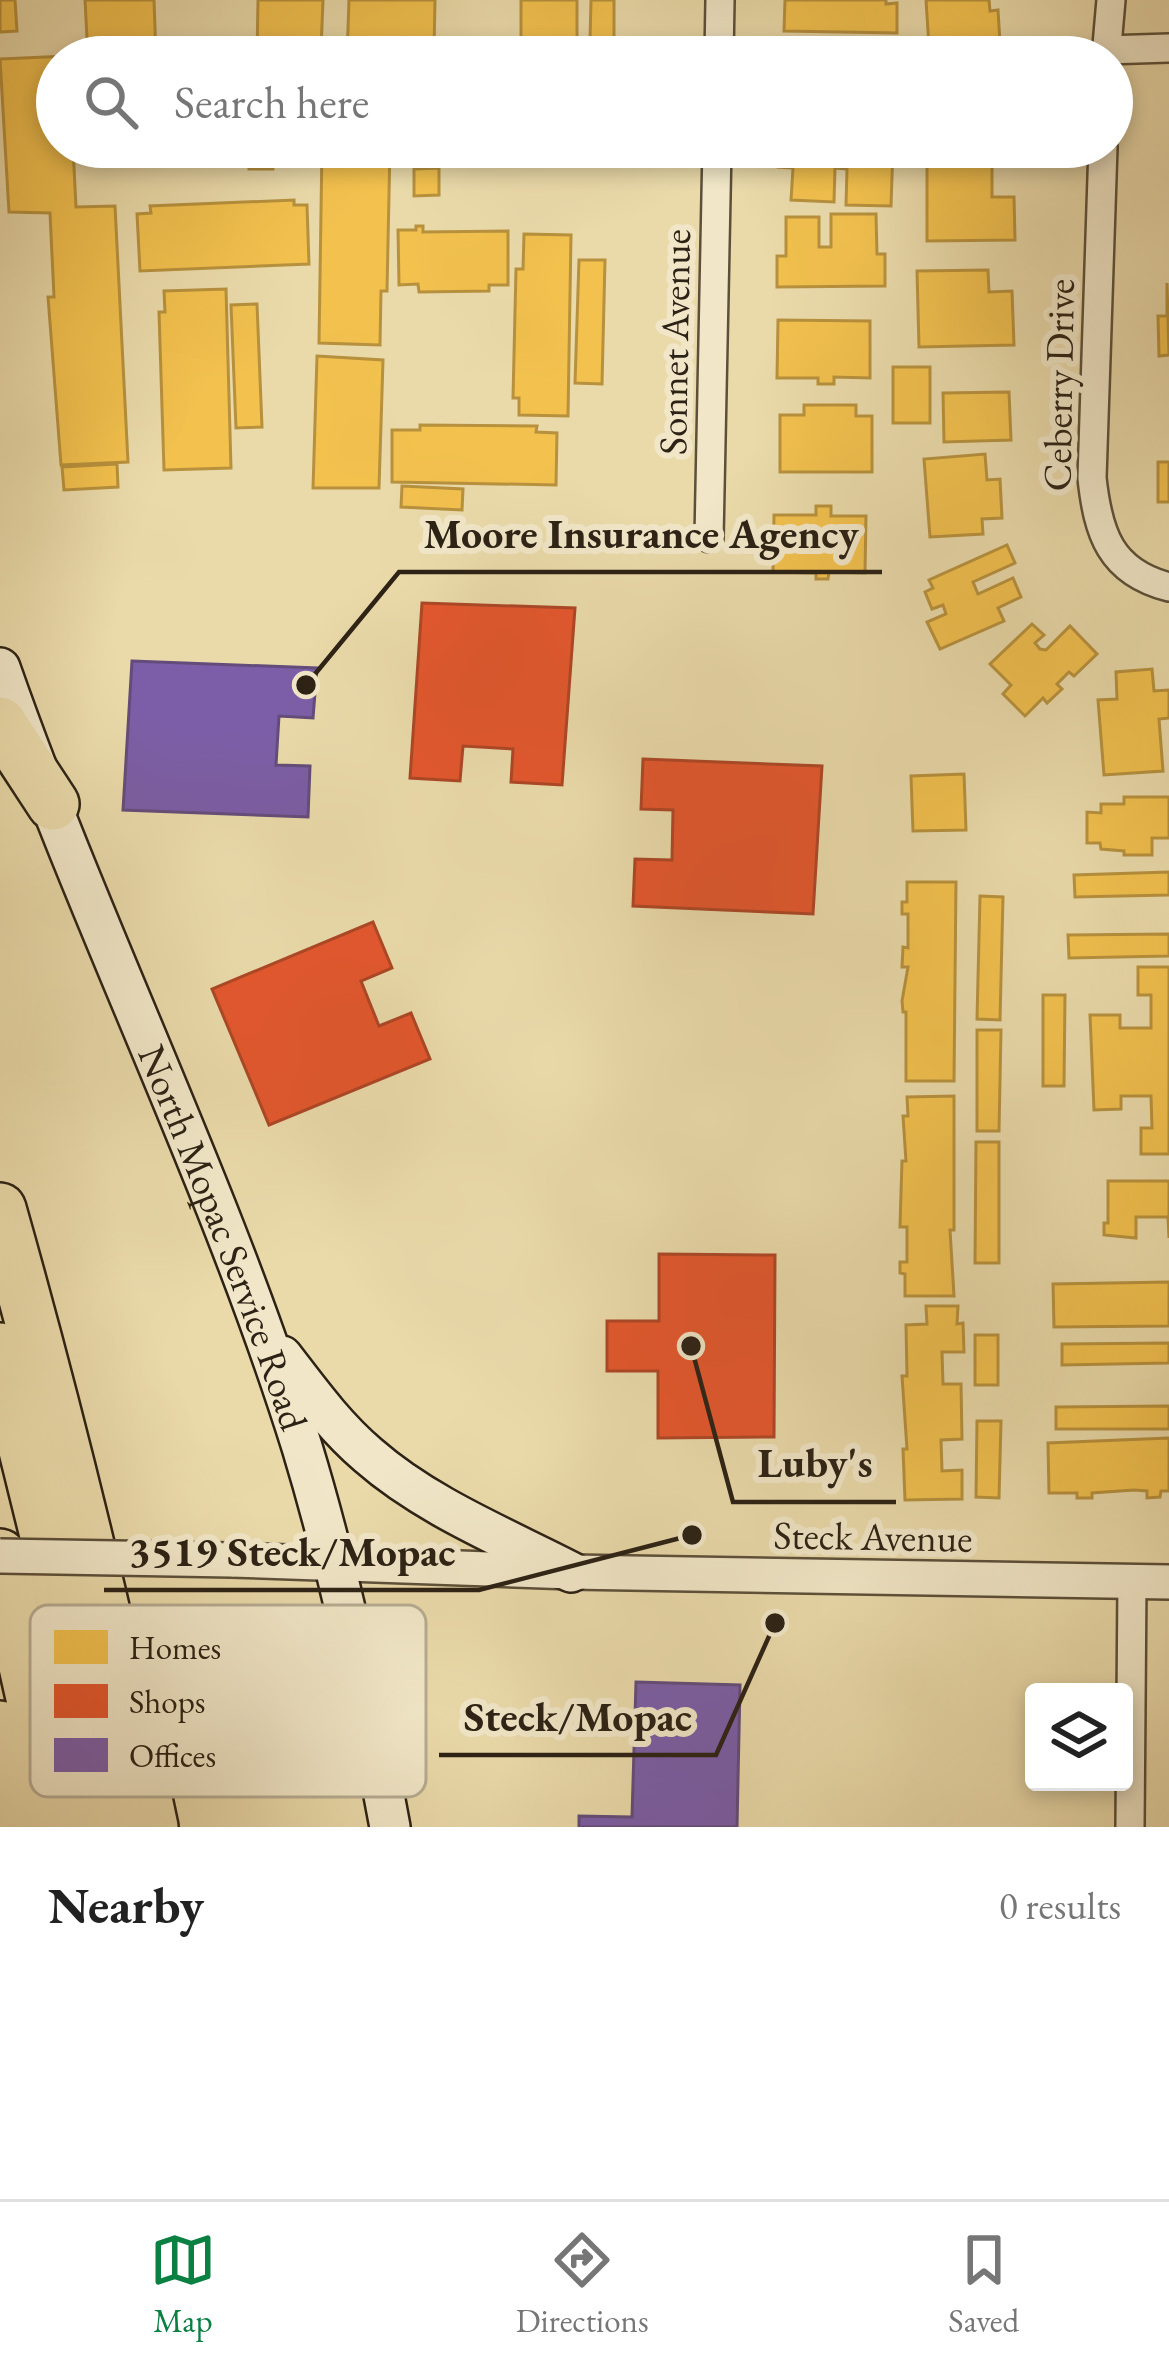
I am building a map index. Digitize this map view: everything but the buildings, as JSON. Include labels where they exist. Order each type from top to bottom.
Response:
[{"type":"highway","points":[[0,723],[53,804]]},
{"type":"highway","points":[[0,1209],[104,1605]]},
{"type":"highway","points":[[0,1349],[63,1605]]},
{"type":"highway","points":[[0,1556],[30,1689]]},
{"type":"highway","points":[[0,1727],[22,1827]]},
{"type":"highway","points":[[54,1797],[61,1827]]},
{"type":"highway","points":[[106,1797],[112,1827]]},
{"type":"highway","points":[[146,1797],[152,1827]]},
{"type":"main road","name":"North Mopac Service Road","points":[[0,668],[259,1325],[301,1444],[344,1605]]},
{"type":"main road","points":[[259,1325],[333,1423],[370,1457],[451,1510],[571,1572]]},
{"type":"main road","name":"North Mopac Service Road","points":[[384,1797],[390,1827]]},
{"type":"street","points":[[719,36],[720,0]]},
{"type":"street","points":[[1108,36],[1111,0]]},
{"type":"street","points":[[1133,51],[1169,48]]},
{"type":"street","name":"Sonnet Avenue","points":[[710,538],[717,168]]},
{"type":"street","name":"Ceberry Drive","points":[[1102,168],[1092,478],[1096,516],[1107,548],[1144,581],[1169,587]]},
{"type":"street","name":"Steck Avenue","points":[[0,1556],[1169,1582]]},
{"type":"street","points":[[1130,1827],[1132,1582]]},
{"type":"place","name":"Moore Insurance Agency","points":[[306,685]]},
{"type":"place","name":"Luby's","points":[[691,1346]]},
{"type":"place","name":"3519 Steck/Mopac","points":[[692,1535]]},
{"type":"place","name":"Steck/Mopac","points":[[775,1623]]}]
